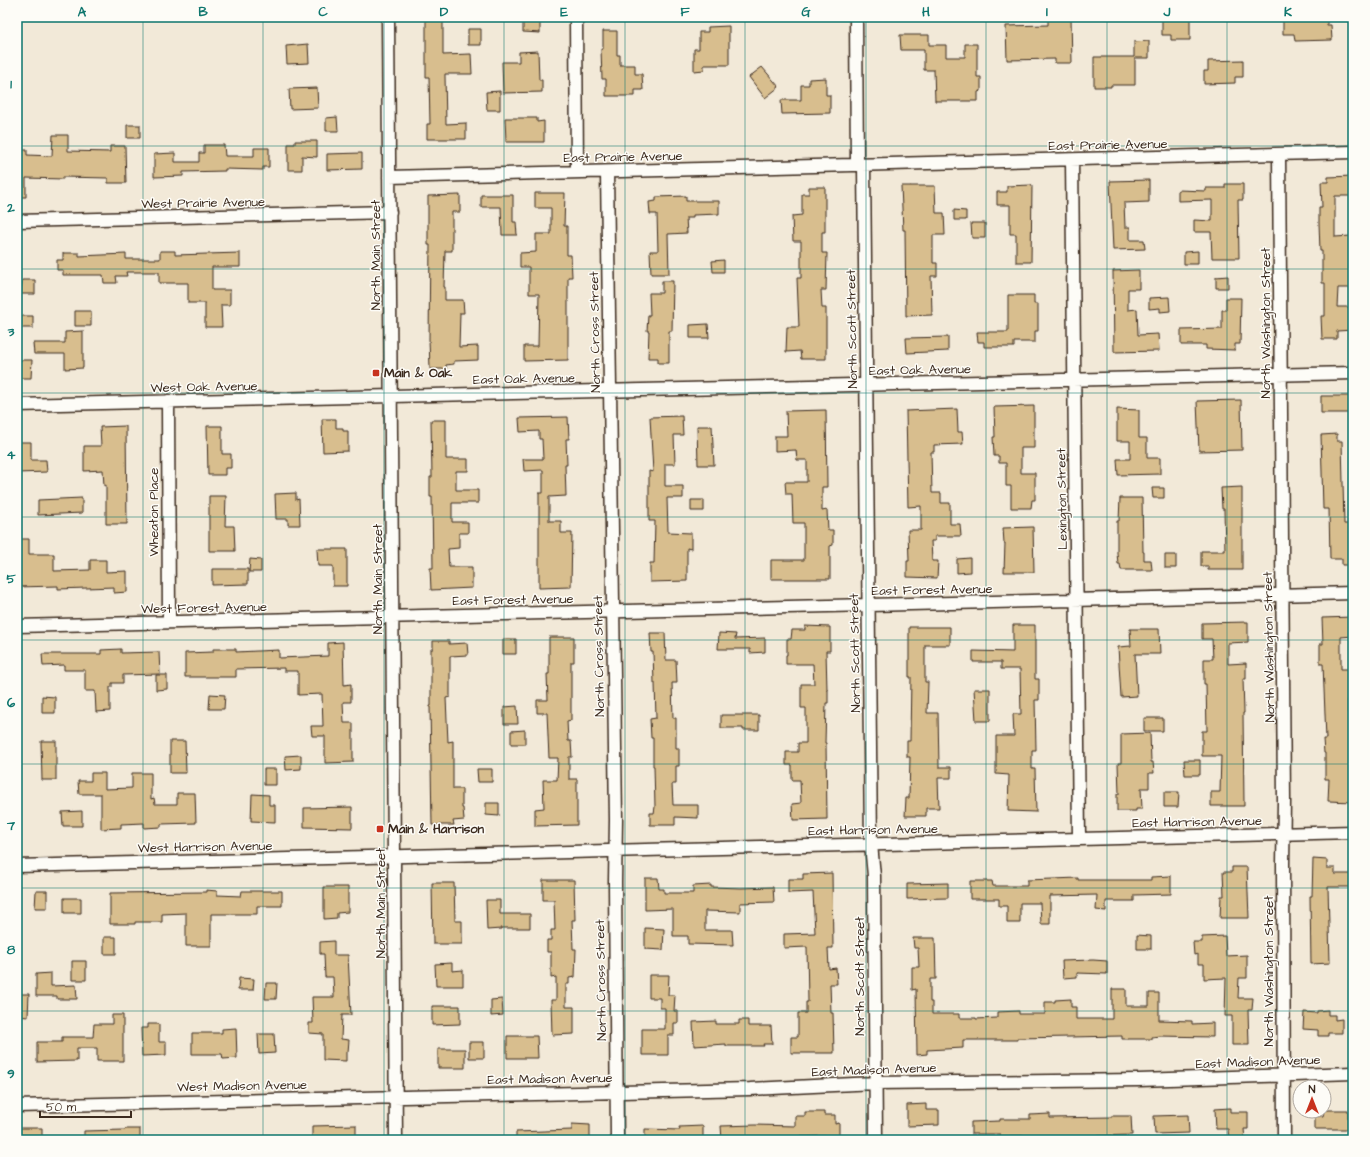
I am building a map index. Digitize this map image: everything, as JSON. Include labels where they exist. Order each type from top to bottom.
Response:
[{"type":"street","name":"North Main Street","points":[[388,17],[396,1140]]},
{"type":"street","points":[[576,17],[577,172]]},
{"type":"street","name":"North Scott Street","points":[[856,17],[867,385],[871,844],[874,876],[876,1140]]},
{"type":"street","name":"East Prairie Avenue","points":[[389,177],[1353,152]]},
{"type":"street","name":"North Washington Street","points":[[1279,154],[1283,595],[1284,1140]]},
{"type":"street","name":"Lexington Street","points":[[1072,160],[1079,839]]},
{"type":"street","name":"North Cross Street","points":[[607,172],[613,612],[617,1140]]},
{"type":"street","name":"West Prairie Avenue","points":[[17,221],[390,212]]},
{"type":"street","name":"East Oak Avenue","points":[[391,396],[1353,373]]},
{"type":"street","name":"West Oak Avenue","points":[[17,405],[391,396]]},
{"type":"street","name":"Wheaton Place","points":[[168,401],[169,622]]},
{"type":"street","name":"East Forest Avenue","points":[[393,617],[1353,593]]},
{"type":"street","name":"West Forest Avenue","points":[[17,626],[393,617]]},
{"type":"street","name":"East Harrison Avenue","points":[[394,856],[1353,832]]},
{"type":"street","name":"West Harrison Avenue","points":[[17,866],[394,856]]},
{"type":"street","name":"East Madison Avenue","points":[[396,1096],[616,1092],[875,1083],[1139,1080],[1284,1074],[1353,1073]]},
{"type":"street","name":"West Madison Avenue","points":[[17,1106],[396,1096]]},
{"type":"building","points":[[523,17],[540,17],[540,33],[523,32]]},
{"type":"building","points":[[1162,17],[1190,17],[1190,40],[1171,40],[1171,35],[1162,35]]},
{"type":"building","points":[[1283,17],[1327,17],[1327,25],[1331,25],[1332,40],[1295,41],[1294,34],[1283,34]]},
{"type":"building","points":[[426,18],[443,18],[443,55],[471,54],[472,74],[445,74],[446,124],[466,123],[466,139],[427,139],[427,124],[430,124],[429,77],[426,77]]},
{"type":"building","points":[[1048,18],[1071,18],[1072,63],[1055,63],[1055,59],[1007,60],[1006,26],[1048,25]]},
{"type":"building","points":[[729,26],[729,65],[704,65],[704,70],[694,71],[694,49],[699,49],[699,32],[708,32],[708,27]]},
{"type":"building","points":[[468,29],[481,29],[481,45],[468,45]]},
{"type":"building","points":[[603,31],[617,31],[617,55],[620,55],[620,65],[635,65],[635,74],[642,74],[643,90],[635,90],[635,96],[606,96],[606,79],[602,79],[601,49],[603,49]]},
{"type":"building","points":[[900,35],[929,35],[929,45],[946,45],[946,57],[965,57],[965,44],[977,44],[977,77],[981,77],[981,91],[978,92],[978,101],[935,101],[934,70],[924,70],[924,50],[901,50]]},
{"type":"building","points":[[1149,41],[1149,58],[1135,58],[1135,85],[1094,87],[1094,57],[1134,57],[1134,42]]},
{"type":"building","points":[[308,44],[309,63],[287,64],[286,46]]},
{"type":"building","points":[[538,51],[539,80],[542,80],[542,92],[503,93],[502,62],[519,62],[519,52]]},
{"type":"building","points":[[1243,60],[1243,77],[1235,77],[1235,83],[1204,84],[1204,71],[1208,71],[1208,61]]},
{"type":"building","points":[[762,67],[779,87],[765,98],[749,77]]},
{"type":"building","points":[[826,78],[826,95],[830,95],[830,113],[782,114],[781,100],[801,100],[801,85],[809,85],[809,79]]},
{"type":"building","points":[[317,88],[318,108],[290,109],[289,89]]},
{"type":"building","points":[[500,91],[500,110],[487,110],[486,92]]},
{"type":"building","points":[[337,117],[338,131],[326,131],[326,118]]},
{"type":"building","points":[[505,118],[537,118],[537,122],[544,121],[544,142],[506,142]]},
{"type":"building","points":[[127,125],[140,125],[140,138],[127,138]]},
{"type":"building","points":[[53,135],[68,135],[68,151],[110,152],[110,146],[125,146],[126,183],[108,183],[108,178],[26,178],[26,197],[17,197],[17,150],[27,150],[27,155],[52,156]]},
{"type":"building","points":[[295,141],[317,141],[317,157],[302,156],[302,170],[288,170],[288,144],[295,144]]},
{"type":"building","points":[[204,145],[224,145],[225,156],[254,156],[254,148],[269,148],[269,167],[263,167],[263,170],[225,169],[225,171],[183,172],[183,176],[154,177],[154,154],[175,153],[175,162],[199,162],[199,153],[204,153]]},
{"type":"building","points":[[362,153],[362,169],[327,170],[327,154]]},
{"type":"building","points":[[1353,176],[1352,196],[1335,196],[1335,237],[1351,236],[1353,288],[1338,288],[1337,307],[1353,307],[1353,330],[1337,331],[1337,339],[1322,339],[1321,316],[1325,316],[1325,283],[1322,283],[1322,251],[1320,251],[1319,207],[1322,207],[1321,182],[1328,182],[1328,177]]},
{"type":"building","points":[[1149,180],[1149,202],[1124,203],[1125,227],[1130,227],[1130,240],[1144,240],[1145,249],[1113,250],[1110,181]]},
{"type":"building","points":[[1225,184],[1243,184],[1243,200],[1238,200],[1239,258],[1212,258],[1211,232],[1194,232],[1194,220],[1212,221],[1212,200],[1178,201],[1178,190],[1206,191],[1206,188],[1225,188]]},
{"type":"building","points":[[1032,185],[1031,262],[1016,262],[1016,234],[1010,234],[1010,205],[997,205],[997,192],[1007,192],[1007,186]]},
{"type":"building","points":[[901,186],[935,186],[936,213],[944,213],[945,235],[933,235],[933,263],[937,263],[937,276],[931,276],[932,315],[906,316],[905,230],[903,230]]},
{"type":"building","points":[[809,187],[825,187],[825,232],[822,232],[822,253],[827,253],[826,290],[821,290],[822,308],[826,308],[826,359],[801,359],[800,351],[786,352],[787,327],[799,327],[797,278],[801,278],[801,241],[793,241],[792,216],[802,215],[802,194],[809,194]]},
{"type":"building","points":[[535,193],[565,193],[564,226],[567,226],[567,255],[571,255],[572,277],[568,277],[568,360],[524,361],[524,346],[538,346],[539,294],[529,294],[529,267],[520,267],[520,253],[536,252],[536,234],[551,234],[551,208],[535,208]]},
{"type":"building","points":[[460,195],[460,212],[452,212],[452,251],[445,251],[445,300],[463,300],[464,313],[460,313],[459,347],[478,346],[478,360],[454,361],[454,364],[446,365],[446,369],[430,369],[430,245],[428,245],[428,196]]},
{"type":"building","points":[[481,195],[513,195],[513,222],[516,222],[517,235],[502,235],[501,207],[481,207]]},
{"type":"building","points":[[686,196],[686,201],[719,201],[719,214],[693,215],[693,218],[686,218],[687,233],[668,234],[669,274],[651,274],[650,251],[658,251],[657,214],[650,214],[649,202],[656,201],[656,197]]},
{"type":"building","points":[[954,210],[966,211],[966,220],[954,220]]},
{"type":"building","points":[[971,223],[985,223],[985,238],[972,238]]},
{"type":"building","points":[[160,251],[175,251],[175,255],[240,253],[240,267],[212,267],[212,290],[230,290],[230,305],[221,305],[222,327],[205,327],[205,303],[188,303],[188,283],[159,283],[159,272],[126,272],[127,276],[116,276],[117,283],[104,283],[103,275],[63,275],[63,270],[57,270],[57,260],[63,260],[63,253],[79,253],[79,256],[126,254],[126,259],[160,259]]},
{"type":"building","points":[[1198,251],[1198,264],[1184,264],[1184,252]]},
{"type":"building","points":[[724,260],[724,272],[713,272],[712,261]]},
{"type":"building","points":[[1139,270],[1139,289],[1128,289],[1128,310],[1137,309],[1138,335],[1158,334],[1159,351],[1114,352],[1113,271]]},
{"type":"building","points":[[1228,276],[1228,288],[1216,288],[1216,277]]},
{"type":"building","points":[[22,280],[35,280],[35,294],[21,294]]},
{"type":"building","points":[[662,281],[673,281],[672,331],[669,331],[669,363],[658,363],[658,358],[648,358],[649,331],[647,331],[648,315],[650,315],[649,293],[662,293]]},
{"type":"building","points":[[1008,295],[1034,295],[1034,304],[1038,304],[1038,331],[1035,331],[1035,342],[1014,342],[1014,347],[984,347],[984,342],[978,342],[977,332],[1008,332]]},
{"type":"building","points":[[1169,297],[1170,311],[1160,312],[1160,308],[1149,309],[1149,298]]},
{"type":"building","points":[[1226,298],[1241,298],[1240,344],[1235,344],[1235,350],[1206,349],[1206,345],[1181,345],[1181,330],[1222,329],[1222,310],[1226,310]]},
{"type":"building","points":[[75,311],[91,311],[91,326],[75,326]]},
{"type":"building","points":[[21,316],[33,316],[33,328],[21,328]]},
{"type":"building","points":[[708,324],[709,338],[690,338],[690,325]]},
{"type":"building","points":[[83,331],[83,368],[65,369],[65,354],[34,354],[33,343],[65,343],[65,332]]},
{"type":"building","points":[[948,337],[948,351],[907,353],[906,338]]},
{"type":"building","points":[[17,360],[32,360],[31,378],[17,378]]},
{"type":"building","points":[[1321,396],[1353,396],[1353,413],[1321,413]]},
{"type":"building","points":[[1241,400],[1242,450],[1199,451],[1197,401]]},
{"type":"building","points":[[1034,406],[1034,448],[1021,448],[1021,473],[1035,473],[1035,500],[1032,500],[1031,508],[1011,508],[1011,486],[1006,486],[1006,463],[999,463],[999,456],[994,456],[994,407]]},
{"type":"building","points":[[957,409],[958,432],[962,432],[963,444],[934,445],[934,452],[931,452],[932,493],[941,493],[941,503],[950,503],[950,524],[960,524],[961,536],[935,536],[935,541],[931,541],[932,561],[938,561],[937,578],[907,577],[907,561],[909,561],[908,530],[921,530],[921,506],[908,507],[906,411]]},
{"type":"building","points":[[1117,409],[1139,410],[1139,438],[1147,438],[1147,458],[1160,458],[1160,474],[1118,475],[1117,459],[1130,459],[1130,441],[1117,441]]},
{"type":"building","points":[[826,410],[827,487],[822,487],[822,511],[827,510],[828,530],[833,530],[833,545],[830,546],[830,579],[771,579],[771,560],[804,560],[804,523],[793,523],[792,494],[786,494],[785,482],[807,482],[807,460],[797,460],[796,450],[775,451],[775,436],[787,436],[786,411]]},
{"type":"building","points":[[682,416],[683,435],[674,435],[675,464],[665,464],[665,486],[683,486],[683,498],[667,498],[668,532],[691,533],[691,549],[687,548],[687,581],[650,582],[650,563],[654,563],[655,521],[649,521],[649,471],[653,472],[650,417]]},
{"type":"building","points":[[568,417],[569,439],[566,439],[567,465],[565,465],[566,496],[549,497],[549,521],[561,521],[561,533],[572,533],[571,587],[539,588],[539,493],[543,493],[543,470],[524,471],[523,459],[543,459],[542,439],[539,439],[539,431],[520,432],[519,418]]},
{"type":"building","points":[[322,419],[336,419],[336,428],[343,428],[343,431],[348,431],[348,451],[323,452]]},
{"type":"building","points":[[431,420],[446,420],[446,459],[468,459],[468,471],[456,471],[456,490],[478,490],[478,503],[452,503],[452,522],[468,522],[468,533],[459,533],[459,548],[448,549],[449,567],[472,567],[472,588],[431,590],[430,568],[433,568],[432,497],[430,497],[430,477],[432,477]]},
{"type":"building","points":[[126,426],[127,524],[106,524],[106,485],[104,486],[103,470],[84,471],[84,446],[101,446],[100,427]]},
{"type":"building","points":[[207,426],[222,426],[222,454],[231,454],[231,468],[225,468],[225,475],[208,475]]},
{"type":"building","points":[[697,426],[712,426],[714,465],[698,465]]},
{"type":"building","points":[[1337,434],[1337,441],[1342,441],[1344,524],[1353,524],[1353,565],[1342,565],[1342,559],[1330,559],[1329,509],[1323,509],[1321,435]]},
{"type":"building","points":[[17,442],[31,442],[31,460],[46,460],[47,472],[17,473]]},
{"type":"building","points":[[1242,487],[1242,570],[1208,570],[1208,566],[1201,566],[1201,551],[1225,551],[1224,509],[1222,509],[1221,488]]},
{"type":"building","points":[[1152,488],[1164,488],[1164,498],[1153,498]]},
{"type":"building","points":[[296,493],[296,500],[299,499],[300,525],[288,525],[288,519],[276,519],[275,494]]},
{"type":"building","points":[[209,496],[226,496],[225,526],[234,526],[235,551],[209,551]]},
{"type":"building","points":[[82,498],[82,513],[38,515],[38,500]]},
{"type":"building","points":[[1120,498],[1142,498],[1144,560],[1151,560],[1152,570],[1121,570],[1120,564],[1118,564],[1117,521],[1119,521]]},
{"type":"building","points":[[691,500],[704,500],[704,511],[691,511]]},
{"type":"building","points":[[1033,527],[1034,572],[1004,572],[1005,543],[1003,528]]},
{"type":"building","points":[[17,539],[29,539],[29,554],[54,554],[54,571],[90,570],[90,560],[106,560],[106,572],[127,571],[127,592],[114,593],[114,587],[58,589],[58,586],[17,587]]},
{"type":"building","points":[[317,549],[347,549],[347,586],[333,586],[333,566],[318,566]]},
{"type":"building","points":[[1165,555],[1176,555],[1176,568],[1165,568]]},
{"type":"building","points":[[970,558],[970,572],[957,573],[957,559]]},
{"type":"building","points":[[250,559],[261,560],[261,572],[249,572]]},
{"type":"building","points":[[212,569],[248,569],[248,584],[212,585]]},
{"type":"building","points":[[1353,617],[1353,636],[1341,637],[1341,669],[1353,669],[1353,694],[1348,694],[1348,713],[1353,712],[1353,802],[1328,801],[1329,779],[1325,779],[1325,753],[1323,739],[1326,739],[1323,664],[1320,664],[1320,644],[1323,644],[1322,618]]},
{"type":"building","points":[[1248,622],[1248,642],[1228,643],[1228,664],[1246,663],[1246,679],[1243,679],[1244,806],[1211,806],[1211,792],[1220,792],[1221,756],[1202,756],[1202,731],[1207,731],[1204,659],[1213,659],[1212,639],[1202,639],[1202,623]]},
{"type":"building","points":[[1013,625],[1035,625],[1035,679],[1039,679],[1039,700],[1035,700],[1036,750],[1032,750],[1032,769],[1035,769],[1036,812],[1008,811],[1009,775],[996,774],[996,736],[1014,736],[1013,714],[1021,714],[1020,669],[1001,669],[1001,662],[973,662],[973,651],[1013,652]]},
{"type":"building","points":[[805,626],[830,627],[830,651],[826,651],[828,690],[828,703],[826,703],[825,743],[827,819],[793,820],[792,804],[801,803],[800,780],[792,780],[792,765],[786,765],[786,752],[798,752],[798,743],[806,743],[806,708],[801,708],[801,684],[814,684],[813,664],[786,664],[786,655],[787,639],[791,639],[792,630],[805,630]]},
{"type":"building","points":[[909,627],[950,627],[950,645],[925,645],[925,682],[928,682],[927,713],[938,713],[939,767],[951,767],[951,778],[938,778],[939,808],[926,808],[926,816],[905,816],[906,798],[909,798],[910,757],[907,757],[907,741],[910,741],[911,677],[909,677]]},
{"type":"building","points":[[1130,629],[1159,629],[1160,654],[1135,654],[1137,696],[1121,697],[1118,647],[1131,646]]},
{"type":"building","points":[[650,633],[665,633],[666,660],[676,660],[677,683],[672,683],[673,718],[676,718],[676,748],[679,748],[679,766],[676,766],[676,784],[672,784],[673,805],[698,805],[698,818],[675,817],[675,825],[650,825],[650,813],[654,813],[655,807],[653,738],[651,738],[650,719],[656,718],[653,652],[651,652]]},
{"type":"building","points":[[719,633],[736,634],[735,639],[765,638],[765,652],[750,653],[750,649],[718,649]]},
{"type":"building","points":[[549,637],[574,637],[574,662],[571,662],[571,720],[567,721],[568,741],[571,741],[572,757],[569,757],[569,779],[577,779],[577,825],[535,826],[535,809],[544,808],[543,780],[557,780],[558,758],[549,758],[547,713],[537,713],[537,700],[548,700],[547,674],[549,674]]},
{"type":"building","points":[[503,639],[516,639],[516,654],[503,654]]},
{"type":"building","points":[[433,641],[449,641],[449,644],[467,643],[468,655],[450,656],[450,697],[446,698],[448,742],[453,741],[453,789],[462,789],[462,808],[464,820],[453,821],[454,825],[432,825],[430,706],[431,649],[433,649]]},
{"type":"building","points":[[343,642],[344,685],[351,684],[351,702],[343,702],[344,723],[353,723],[353,762],[325,763],[325,736],[312,736],[311,726],[323,726],[322,694],[298,695],[298,671],[284,671],[284,668],[236,669],[236,677],[185,677],[185,653],[213,652],[213,649],[236,649],[236,652],[279,650],[279,658],[328,656],[328,643]]},
{"type":"building","points":[[121,649],[121,653],[159,652],[160,674],[123,675],[123,683],[112,683],[112,687],[110,687],[110,711],[96,712],[95,691],[85,691],[85,670],[64,670],[64,665],[43,666],[42,654],[101,654],[101,650]]},
{"type":"building","points":[[156,675],[167,675],[167,689],[156,690]]},
{"type":"building","points":[[974,689],[990,689],[990,721],[976,721]]},
{"type":"building","points":[[210,694],[225,695],[224,709],[209,709]]},
{"type":"building","points":[[42,696],[55,697],[55,713],[42,713]]},
{"type":"building","points":[[517,706],[518,724],[504,724],[504,707]]},
{"type":"building","points":[[721,715],[759,715],[759,730],[721,728]]},
{"type":"building","points":[[1144,718],[1163,718],[1163,731],[1144,731]]},
{"type":"building","points":[[525,730],[525,744],[511,744],[511,731]]},
{"type":"building","points":[[1150,733],[1151,762],[1153,762],[1154,773],[1149,773],[1149,788],[1141,788],[1142,809],[1136,809],[1136,811],[1117,811],[1117,794],[1119,794],[1118,763],[1121,763],[1121,734]]},
{"type":"building","points":[[41,741],[56,741],[56,780],[42,780]]},
{"type":"building","points":[[170,741],[185,741],[186,773],[170,773]]},
{"type":"building","points":[[301,755],[301,769],[286,770],[285,756]]},
{"type":"building","points":[[1184,760],[1200,760],[1200,775],[1185,775]]},
{"type":"building","points":[[264,769],[276,769],[276,785],[264,785]]},
{"type":"building","points":[[477,769],[492,769],[492,782],[478,782]]},
{"type":"building","points":[[91,773],[105,773],[105,789],[132,788],[132,773],[151,773],[151,799],[154,798],[155,804],[177,804],[177,793],[195,793],[196,823],[161,824],[161,827],[144,828],[144,823],[121,824],[121,828],[101,829],[101,794],[79,794],[78,781],[91,781]]},
{"type":"building","points":[[1164,792],[1179,792],[1178,807],[1164,807]]},
{"type":"building","points":[[252,794],[269,795],[269,805],[275,805],[275,822],[251,821]]},
{"type":"building","points":[[486,803],[499,803],[499,816],[486,815]]},
{"type":"building","points":[[352,807],[352,828],[304,827],[304,808]]},
{"type":"building","points":[[82,811],[82,826],[63,826],[62,812]]},
{"type":"building","points":[[1313,859],[1327,860],[1327,868],[1335,868],[1335,874],[1353,874],[1353,887],[1328,887],[1330,963],[1311,964],[1310,896],[1312,896]]},
{"type":"building","points":[[1232,867],[1247,867],[1249,918],[1220,918],[1221,896],[1224,896],[1223,872],[1232,872]]},
{"type":"building","points":[[832,873],[833,948],[828,948],[829,969],[836,968],[837,984],[830,984],[831,1013],[833,1013],[834,1053],[791,1053],[791,1037],[798,1037],[798,1013],[806,1013],[806,1002],[808,1002],[807,947],[784,948],[784,934],[815,933],[813,892],[788,893],[788,879],[803,879],[803,874]]},
{"type":"building","points":[[1171,876],[1171,894],[1134,895],[1134,901],[1106,901],[1106,911],[1096,910],[1097,895],[1050,896],[1050,924],[1041,924],[1040,903],[1020,903],[1020,923],[1007,923],[1007,906],[999,906],[999,899],[970,899],[970,881],[992,881],[993,886],[1027,886],[1027,880],[1078,878],[1078,880],[1151,880],[1151,877]]},
{"type":"building","points":[[645,878],[658,878],[659,889],[664,889],[664,893],[693,893],[693,886],[711,885],[711,887],[741,888],[773,887],[774,902],[740,903],[740,912],[705,911],[705,930],[732,930],[733,945],[688,944],[688,936],[673,936],[673,909],[645,910]]},
{"type":"building","points":[[543,880],[574,880],[575,920],[572,920],[573,949],[576,949],[575,977],[569,978],[569,984],[566,984],[566,1007],[574,1007],[574,1034],[552,1035],[551,1000],[556,1000],[556,977],[551,978],[551,952],[547,952],[547,940],[551,940],[551,930],[555,930],[554,900],[543,900]]},
{"type":"building","points":[[432,883],[454,883],[455,921],[462,921],[462,944],[433,944]]},
{"type":"building","points":[[948,883],[948,898],[907,899],[907,884]]},
{"type":"building","points":[[324,887],[348,887],[348,912],[337,913],[337,918],[324,919]]},
{"type":"building","points":[[206,890],[217,891],[217,895],[241,896],[242,891],[282,891],[282,906],[257,906],[257,914],[211,914],[211,946],[186,946],[186,913],[162,914],[162,922],[110,924],[110,893],[206,892]]},
{"type":"building","points":[[36,891],[47,891],[47,908],[35,908]]},
{"type":"building","points":[[64,898],[81,898],[81,913],[64,913]]},
{"type":"building","points":[[486,900],[500,900],[500,914],[530,914],[530,928],[501,928],[487,930]]},
{"type":"building","points":[[645,928],[664,929],[663,950],[645,949]]},
{"type":"building","points":[[1137,935],[1151,936],[1151,949],[1137,949]]},
{"type":"building","points":[[1225,936],[1226,956],[1247,955],[1247,978],[1239,978],[1238,998],[1253,998],[1252,1010],[1248,1010],[1249,1045],[1232,1045],[1232,1016],[1225,1016],[1226,978],[1204,979],[1204,964],[1198,964],[1198,954],[1194,955],[1193,942],[1202,942],[1202,937]]},
{"type":"building","points":[[104,937],[116,937],[116,954],[104,954]]},
{"type":"building","points":[[913,938],[935,938],[936,979],[930,979],[930,1002],[932,1002],[932,1014],[959,1014],[959,1018],[976,1019],[997,1018],[997,1012],[1019,1011],[1019,1014],[1045,1014],[1045,1002],[1071,999],[1071,1007],[1076,1007],[1076,1019],[1112,1019],[1112,989],[1126,989],[1126,1006],[1149,1006],[1149,993],[1159,993],[1159,1020],[1192,1021],[1192,1024],[1213,1023],[1213,1037],[1159,1036],[1152,1037],[1152,1039],[1122,1039],[1122,1036],[1017,1038],[1017,1040],[963,1040],[963,1048],[927,1050],[927,1054],[917,1055],[916,989],[912,990],[912,967],[919,967],[918,948],[914,948]]},
{"type":"building","points":[[334,941],[334,955],[348,955],[351,1015],[342,1015],[341,1039],[349,1040],[348,1052],[346,1052],[346,1061],[323,1060],[323,1034],[309,1033],[309,1023],[313,1023],[312,997],[334,997],[333,977],[325,977],[324,954],[320,954],[320,942]]},
{"type":"building","points":[[72,961],[86,961],[86,980],[72,980]]},
{"type":"building","points":[[1062,961],[1107,961],[1107,974],[1077,973],[1077,977],[1063,978]]},
{"type":"building","points":[[452,963],[452,971],[463,970],[463,986],[436,986],[435,964]]},
{"type":"building","points":[[51,973],[51,986],[76,985],[77,999],[57,999],[57,996],[36,996],[36,974]]},
{"type":"building","points":[[649,975],[669,975],[668,995],[675,995],[674,1011],[678,1011],[678,1023],[674,1023],[674,1035],[668,1035],[668,1055],[642,1055],[642,1029],[665,1029],[665,1008],[660,1008],[660,998],[649,998]]},
{"type":"building","points":[[239,978],[254,979],[253,990],[238,990]]},
{"type":"building","points":[[266,983],[277,983],[276,999],[265,999]]},
{"type":"building","points":[[17,994],[29,994],[28,1017],[17,1016]]},
{"type":"building","points":[[502,999],[503,1015],[491,1016],[491,1000]]},
{"type":"building","points":[[432,1006],[460,1006],[460,1024],[432,1025]]},
{"type":"building","points":[[1328,1010],[1328,1015],[1335,1015],[1335,1020],[1342,1019],[1342,1033],[1328,1033],[1328,1036],[1318,1036],[1318,1030],[1303,1029],[1304,1012],[1317,1013],[1317,1011]]},
{"type":"building","points":[[112,1015],[123,1015],[123,1061],[97,1061],[97,1048],[77,1048],[77,1061],[37,1062],[37,1042],[62,1042],[62,1037],[93,1037],[94,1024],[112,1024]]},
{"type":"building","points":[[739,1020],[748,1020],[748,1026],[771,1026],[772,1044],[763,1044],[764,1046],[726,1046],[726,1044],[694,1046],[693,1022],[716,1021],[716,1024],[739,1024]]},
{"type":"building","points":[[148,1024],[159,1024],[159,1042],[166,1042],[166,1055],[142,1056],[141,1028],[148,1028]]},
{"type":"building","points":[[236,1028],[237,1058],[223,1059],[222,1054],[192,1054],[192,1033],[222,1033],[222,1029]]},
{"type":"building","points":[[258,1034],[274,1034],[275,1053],[259,1054]]},
{"type":"building","points":[[507,1036],[537,1036],[538,1058],[507,1058]]},
{"type":"building","points":[[469,1042],[484,1042],[484,1058],[469,1058]]},
{"type":"building","points":[[438,1049],[465,1049],[465,1068],[438,1068]]},
{"type":"building","points":[[926,1104],[926,1110],[939,1110],[939,1125],[907,1126],[907,1105]]},
{"type":"building","points":[[1230,1108],[1230,1112],[1248,1112],[1248,1129],[1244,1129],[1245,1140],[1229,1140],[1228,1129],[1216,1129],[1215,1109]]},
{"type":"building","points":[[1332,1110],[1348,1110],[1348,1129],[1315,1129],[1315,1119],[1332,1119]]},
{"type":"building","points":[[805,1112],[824,1112],[824,1115],[835,1115],[835,1124],[839,1123],[839,1136],[782,1137],[782,1140],[722,1140],[721,1126],[795,1126],[795,1116],[805,1116]]},
{"type":"building","points":[[1050,1114],[1050,1118],[1131,1116],[1132,1135],[1097,1136],[1097,1140],[1030,1140],[1030,1136],[1010,1136],[1010,1140],[1000,1140],[1000,1134],[971,1134],[971,1122],[1000,1121],[1000,1119],[1030,1119],[1030,1115]]},
{"type":"building","points":[[1188,1115],[1189,1133],[1155,1134],[1154,1116]]},
{"type":"building","points":[[572,1124],[590,1125],[590,1140],[516,1140],[516,1132],[572,1130]]},
{"type":"building","points":[[356,1125],[356,1140],[312,1140],[312,1126]]},
{"type":"building","points":[[703,1126],[703,1140],[645,1140],[645,1129],[680,1130],[679,1127]]},
{"type":"building","points":[[17,1128],[42,1128],[42,1140],[17,1140]]},
{"type":"building","points":[[140,1129],[140,1140],[84,1140],[84,1131]]},
{"type":"place","name":"Main & Oak","points":[[376,373]]},
{"type":"place","name":"Main & Harrison","points":[[380,829]]}]
